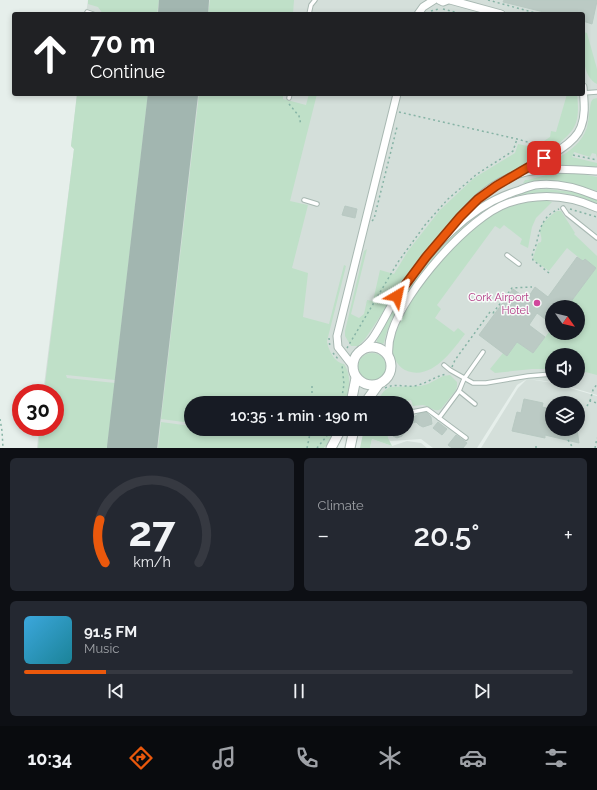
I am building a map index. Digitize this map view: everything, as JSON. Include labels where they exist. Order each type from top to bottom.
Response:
[{"type":"street","points":[[419,12],[425,3],[434,0]]},
{"type":"street","points":[[439,0],[444,2],[449,0],[494,12]]},
{"type":"street","points":[[352,365],[344,359],[338,347],[337,336],[396,96]]},
{"type":"street","points":[[380,388],[365,385],[356,378],[352,365],[357,353],[371,340],[401,290],[426,257],[460,217],[478,199],[508,178],[564,147],[573,139],[581,129],[585,104],[584,96]]},
{"type":"street","points":[[508,178],[526,172],[546,170],[562,169],[597,171]]},
{"type":"street","points":[[445,236],[486,203],[508,193],[535,185],[558,185],[577,189],[597,196]]},
{"type":"street","points":[[372,396],[380,388],[390,373],[391,367],[388,347],[391,332],[400,313],[409,298],[447,250],[466,230],[481,218],[504,205],[534,197],[567,198],[597,208]]},
{"type":"street","points":[[344,359],[370,347],[376,347],[386,353],[389,358]]},
{"type":"street","points":[[352,396],[356,378]]},
{"type":"street","points":[[331,448],[337,436]]},
{"type":"street","points":[[350,448],[353,436]]},
{"type":"lane","points":[[309,12],[311,5],[315,0]]},
{"type":"lane","points":[[585,93],[597,92]]},
{"type":"lane","points":[[304,200],[317,204]]},
{"type":"lane","points":[[563,208],[567,214],[597,238]]},
{"type":"lane","points":[[507,255],[519,264]]},
{"type":"lane","points":[[439,418],[459,392],[464,379],[483,352]]},
{"type":"lane","points":[[444,365],[464,379],[473,383],[486,383],[545,375]]},
{"type":"lane","points":[[459,392],[475,404]]},
{"type":"lane","points":[[414,412],[427,409],[466,438]]},
{"type":"path","points":[[488,0],[532,12]]},
{"type":"path","points":[[429,12],[436,9],[454,12]]},
{"type":"path","points":[[289,96],[289,103],[299,116],[301,125]]},
{"type":"path","points":[[397,112],[549,148]]},
{"type":"path","points":[[348,347],[398,262],[425,225],[448,199],[465,184],[477,174],[513,151],[516,139]]},
{"type":"path","points":[[573,155],[597,160]]},
{"type":"path","points":[[549,272],[533,260],[532,255],[544,220],[551,213],[563,208],[580,211],[597,217]]},
{"type":"path","points":[[380,388],[392,386],[411,386],[425,383],[441,375],[446,375],[455,360],[490,312],[493,313],[512,288],[532,287]]},
{"type":"path","points":[[342,396],[344,384],[344,359]]},
{"type":"path","points":[[312,384],[312,396]]},
{"type":"path","points":[[587,406],[597,384]]},
{"type":"path","points":[[590,402],[597,403]]},
{"type":"path","points":[[0,419],[3,448]]},
{"type":"path","points":[[307,448],[310,436]]},
{"type":"path","points":[[317,448],[327,436]]},
{"type":"path","points":[[595,448],[597,438]]},
{"type":"path","points":[[568,440],[573,448]]},
{"type":"shaded area","points":[[88,0],[597,0],[597,395],[573,388],[585,388],[585,348],[545,348],[545,381],[528,379],[545,382],[545,388],[570,388],[597,396],[597,448],[481,448],[518,388],[527,379],[517,385],[477,448],[433,448],[421,439],[391,441],[371,436],[414,436],[414,396],[184,396],[184,436],[223,436],[277,448],[37,448],[38,436],[64,436],[64,384],[44,384],[74,149],[71,146],[77,96],[585,96],[585,12],[86,12]]},
{"type":"shaded area","points":[[372,439],[392,446],[407,441],[421,443],[427,448],[370,448]]},
{"type":"green space","points":[[88,0],[159,0],[157,12],[102,12],[98,7],[88,4]]},
{"type":"green space","points":[[210,0],[294,0],[293,12],[208,12]]},
{"type":"green space","points":[[585,32],[587,33],[597,69],[597,84],[592,81],[586,68]]},
{"type":"green space","points":[[77,96],[148,96],[115,380],[66,375],[67,378],[115,383],[107,448],[38,448],[39,436],[64,436],[64,384],[45,384],[74,149],[71,146]]},
{"type":"green space","points":[[199,96],[283,96],[283,99],[306,105],[308,96],[316,96],[290,201],[308,205],[292,268],[308,273],[303,317],[329,324],[344,265],[346,266],[327,341],[332,356],[344,364],[347,369],[349,378],[348,396],[184,396],[184,422],[161,419]]},
{"type":"green space","points":[[566,96],[577,96],[577,119],[568,135],[554,147],[538,142],[544,141],[550,137],[551,131],[556,132]]},
{"type":"green space","points":[[597,98],[597,158],[596,154],[592,153],[590,157],[574,152],[572,157],[597,163],[597,168],[565,165],[546,166],[570,150],[580,140],[587,127],[591,102],[593,99]]},
{"type":"green space","points":[[518,144],[547,150],[496,183],[468,205],[425,252],[365,339],[358,346],[351,346],[345,336],[345,331],[364,251],[367,249],[351,314],[359,318],[364,314],[367,300],[373,301],[380,270],[394,274],[408,251],[440,210],[474,178],[515,153]]},
{"type":"green space","points":[[565,173],[597,177],[597,191],[574,184],[548,181],[523,183],[525,180],[546,175]]},
{"type":"green space","points":[[547,189],[581,193],[597,199],[597,203],[577,196],[545,192],[522,195],[501,201],[481,212],[472,219],[440,252],[413,286],[400,304],[390,323],[384,343],[377,343],[377,340],[389,317],[418,273],[466,220],[507,196],[531,190]]},
{"type":"green space","points":[[540,201],[552,202],[536,218],[532,227],[528,248],[520,244],[522,239],[504,225],[500,229],[495,226],[437,305],[441,309],[435,318],[454,332],[458,328],[465,334],[454,348],[440,363],[424,372],[415,373],[403,369],[397,363],[393,353],[395,337],[402,317],[414,297],[446,256],[480,224],[494,214],[516,205]]},
{"type":"green space","points":[[557,211],[561,211],[575,233],[574,234],[597,256],[597,375],[585,372],[585,348],[545,348],[545,369],[495,373],[490,369],[503,353],[507,356],[517,342],[533,353],[545,337],[545,340],[585,340],[585,300],[572,300],[596,268],[585,260],[583,261],[567,248],[549,271],[533,258],[538,243],[541,242],[540,229],[546,220]]},
{"type":"green space","points":[[372,353],[382,357],[386,367],[382,377],[372,381],[362,377],[358,367],[362,357]]},
{"type":"green space","points":[[450,375],[457,382],[457,386],[456,390],[439,410],[434,410],[423,405],[414,406],[414,396],[380,396],[390,387],[420,386],[428,384],[443,376]]},
{"type":"green space","points":[[161,422],[184,425],[184,436],[334,436],[324,448],[158,448]]},
{"type":"green space","points":[[363,436],[388,436],[392,446],[372,439],[370,448],[360,448]]},
{"type":"building","points":[[504,0],[597,0],[592,24],[585,22],[585,12],[544,12],[503,2]]},
{"type":"building","points":[[345,206],[357,209],[355,218],[342,215]]},
{"type":"building","name":"Cork Airport Hotel","points":[[577,257],[583,261],[585,259],[596,268],[572,300],[545,300],[545,319],[537,313],[529,325],[545,337],[533,353],[517,342],[507,356],[479,335],[513,289],[527,299],[535,287],[548,297]]},
{"type":"building","points":[[524,399],[543,403],[542,407],[545,408],[545,438],[512,431],[517,412],[521,413]]},
{"type":"building","points":[[426,412],[431,417],[432,424],[423,427],[416,422],[414,422],[414,417],[418,414]]},
{"type":"building","points":[[438,422],[447,429],[442,435],[433,428]]},
{"type":"building","points":[[456,435],[467,443],[463,448],[452,448],[448,445]]},
{"type":"building","points":[[549,436],[578,436],[579,443]]},
{"type":"runway","points":[[183,12],[184,0]]},
{"type":"runway","points":[[132,448],[173,96]]},
{"type":"place","name":"Cork Airport Hotel","points":[[537,303]]},
{"type":"route","points":[[397,296],[426,257],[460,217],[478,199],[508,178],[544,158]]}]
